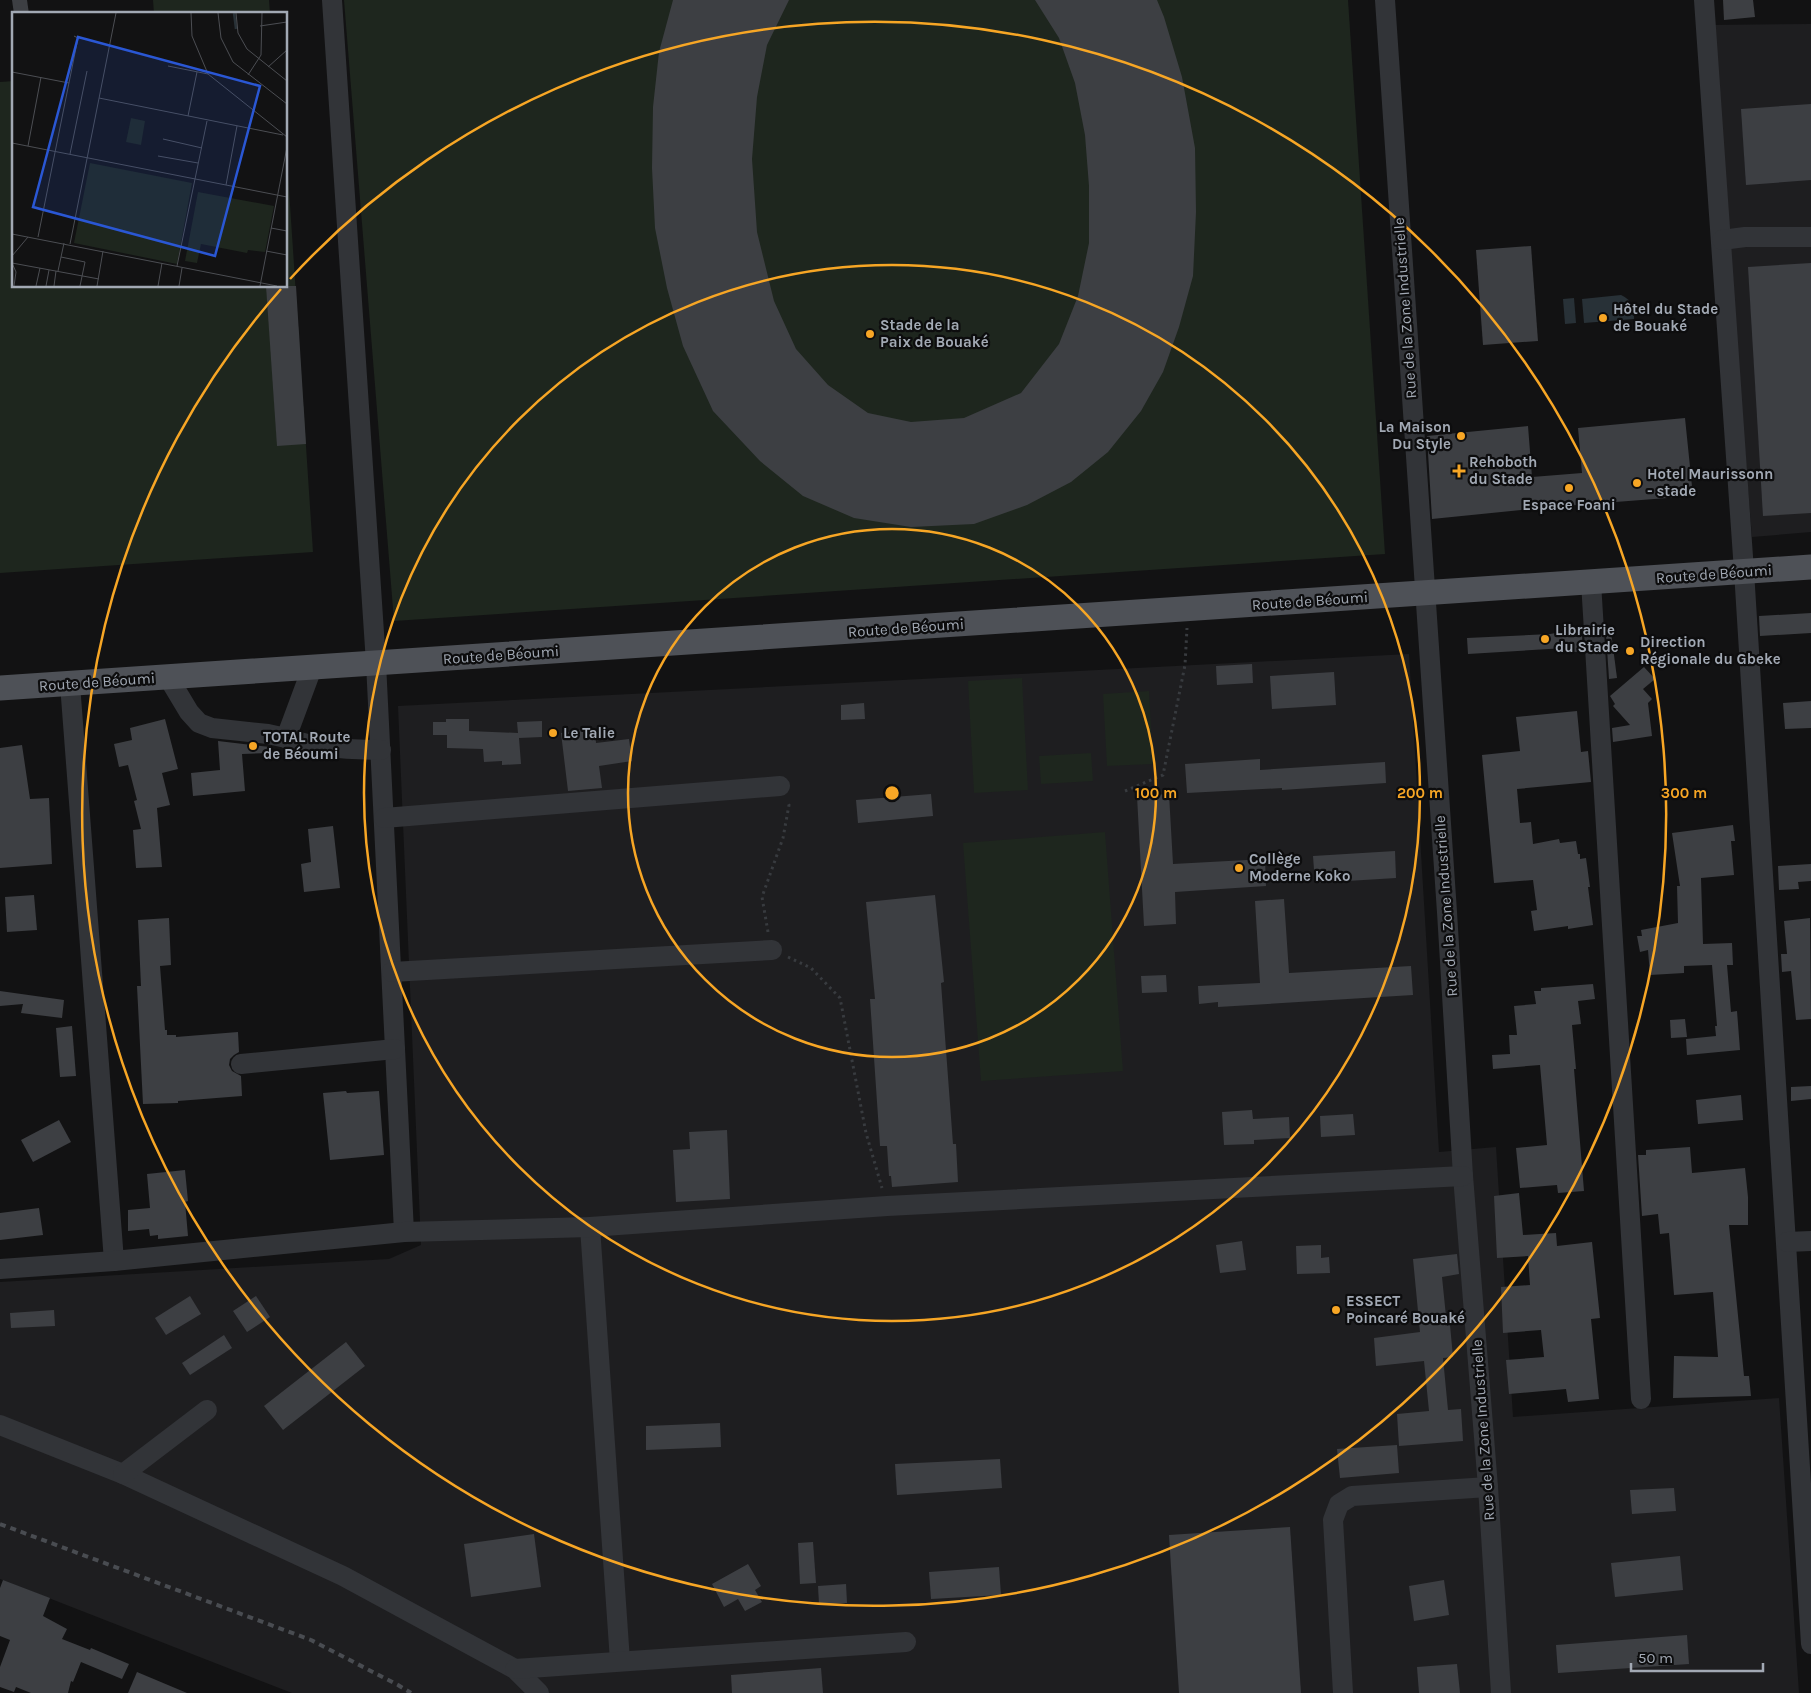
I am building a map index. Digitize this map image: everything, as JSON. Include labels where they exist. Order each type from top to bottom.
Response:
[{"type":"main road","name":"Route de Béoumi","points":[[0,688],[1811,567]]},
{"type":"street","points":[[332,0],[376,663],[404,1232]]},
{"type":"street","name":"Rue de la Zone Industrielle","points":[[1385,0],[1463,1176],[1488,1487],[1502,1693]]},
{"type":"street","points":[[1704,0],[1744,571],[1811,1644]]},
{"type":"street","points":[[1722,240],[1746,237],[1811,237]]},
{"type":"street","points":[[1591,582],[1641,1399]]},
{"type":"street","points":[[286,738],[312,668]]},
{"type":"street","points":[[168,677],[189,712],[199,723],[212,728],[268,734],[320,747],[381,750]]},
{"type":"street","points":[[70,684],[114,1261]]},
{"type":"street","points":[[384,818],[780,786]]},
{"type":"street","points":[[392,972],[772,950]]},
{"type":"street","points":[[242,1064],[395,1049]]},
{"type":"street","points":[[0,1269],[114,1261],[404,1232],[590,1227],[887,1206],[1463,1176]]},
{"type":"street","points":[[590,1227],[620,1661]]},
{"type":"street","points":[[1787,1242],[1811,1241]]},
{"type":"street","points":[[123,1474],[207,1410]]},
{"type":"street","points":[[0,1425],[123,1474],[343,1576],[515,1669],[539,1693]]},
{"type":"street","points":[[1343,1693],[1333,1520],[1339,1504],[1352,1496],[1488,1487]]},
{"type":"street","points":[[515,1669],[906,1642]]},
{"type":"path","points":[[1125,791],[1163,775],[1185,665],[1187,609]]},
{"type":"path","points":[[780,786],[789,805],[783,838],[762,897],[766,928],[772,950],[810,968],[840,998],[866,1132],[887,1206]]},
{"type":"shaded area","points":[[153,0],[269,0],[270,12],[154,12]]},
{"type":"shaded area","name":"Stade de la Paix de Bouaké","points":[[344,0],[1348,0],[1385,554],[394,621]]},
{"type":"shaded area","points":[[1811,24],[1811,532],[1752,537],[1710,25]]},
{"type":"shaded area","points":[[12,81],[12,288],[288,288],[288,174],[313,552],[0,573],[0,82]]},
{"type":"shaded area","points":[[1621,295],[1632,304],[1634,319],[1584,323],[1582,299]]},
{"type":"shaded area","points":[[1574,298],[1576,323],[1565,324],[1563,299]]},
{"type":"shaded area","points":[[1409,654],[1439,1152],[1496,1147],[1513,1417],[1779,1398],[1799,1693],[292,1693],[0,1579],[0,1282],[389,1259],[421,1245],[398,706]]},
{"type":"shaded area","points":[[1022,678],[1028,790],[974,793],[968,681]]},
{"type":"shaded area","points":[[1149,691],[1153,764],[1107,766],[1103,694]]},
{"type":"shaded area","points":[[1091,753],[1093,781],[1041,784],[1039,756]]},
{"type":"shaded area","points":[[1105,832],[1123,1071],[981,1081],[963,843]]},
{"type":"building","points":[[12,0],[27,0],[29,12],[14,12]]},
{"type":"building","points":[[673,0],[789,0],[767,45],[757,97],[752,159],[757,232],[774,301],[796,349],[828,385],[868,413],[911,422],[964,418],[1021,393],[1059,344],[1078,296],[1089,243],[1089,186],[1085,135],[1075,83],[1059,38],[1035,0],[1157,0],[1182,77],[1195,148],[1196,212],[1193,276],[1179,327],[1163,372],[1141,411],[1108,452],[1071,482],[1027,505],[974,524],[911,527],[854,518],[803,496],[760,461],[713,411],[683,346],[667,288],[655,228],[652,168],[653,107],[659,52]]},
{"type":"building","points":[[1723,0],[1753,0],[1755,17],[1724,20]]},
{"type":"building","points":[[1811,104],[1811,180],[1746,185],[1741,109]]},
{"type":"building","points":[[1531,246],[1538,341],[1483,345],[1476,250]]},
{"type":"building","points":[[1811,263],[1811,513],[1763,516],[1748,267]]},
{"type":"building","points":[[296,286],[306,444],[277,446],[266,288]]},
{"type":"building","points":[[1685,418],[1693,496],[1551,507],[1432,519],[1427,436],[1528,426],[1532,477],[1582,473],[1578,428]]},
{"type":"building","points":[[1811,613],[1811,633],[1760,636],[1759,616]]},
{"type":"building","points":[[1573,630],[1574,637],[1582,636],[1583,651],[1566,653],[1565,648],[1468,654],[1467,638],[1550,634]]},
{"type":"building","points":[[1611,632],[1617,678],[1609,679],[1606,633]]},
{"type":"building","points":[[1252,664],[1253,683],[1217,685],[1216,666]]},
{"type":"building","points":[[1644,667],[1655,679],[1643,689],[1652,699],[1648,703],[1652,736],[1613,742],[1612,728],[1630,725],[1613,706],[1615,704],[1610,696]]},
{"type":"building","points":[[1334,672],[1336,705],[1272,709],[1270,676]]},
{"type":"building","points":[[1811,701],[1811,728],[1785,729],[1783,703]]},
{"type":"building","points":[[864,703],[865,719],[841,720],[841,705]]},
{"type":"building","points":[[1577,711],[1581,752],[1588,751],[1591,782],[1517,789],[1520,823],[1531,822],[1533,844],[1559,839],[1560,843],[1576,841],[1580,859],[1586,858],[1593,925],[1568,929],[1568,926],[1534,931],[1531,911],[1537,910],[1533,880],[1494,883],[1482,755],[1520,751],[1516,717]]},
{"type":"building","points":[[165,719],[178,769],[162,773],[170,805],[157,808],[162,867],[136,868],[133,830],[141,829],[134,801],[137,800],[128,765],[119,767],[114,744],[132,740],[130,728]]},
{"type":"building","points":[[446,719],[469,719],[469,731],[518,733],[517,722],[542,721],[542,737],[519,738],[521,764],[502,765],[502,761],[484,762],[483,749],[447,748],[447,735],[433,735],[433,722],[446,722]]},
{"type":"building","points":[[595,728],[596,743],[629,739],[632,761],[599,766],[602,788],[568,791],[561,733]]},
{"type":"building","points":[[218,741],[270,747],[270,753],[242,754],[245,791],[193,796],[191,773],[220,770]]},
{"type":"building","points":[[22,745],[30,799],[49,798],[52,864],[0,868],[0,748]]},
{"type":"building","points":[[1260,759],[1260,770],[1385,762],[1386,783],[1282,790],[1282,788],[1187,793],[1185,764]]},
{"type":"building","points":[[931,794],[933,816],[858,823],[856,800]]},
{"type":"building","points":[[1169,794],[1173,864],[1265,859],[1266,886],[1175,892],[1176,924],[1144,926],[1137,796]]},
{"type":"building","points":[[1733,825],[1735,841],[1731,841],[1734,875],[1701,878],[1703,944],[1732,943],[1733,965],[1727,965],[1731,1012],[1737,1011],[1740,1050],[1687,1055],[1686,1039],[1716,1036],[1715,1026],[1717,1026],[1712,965],[1684,966],[1684,973],[1650,975],[1648,950],[1640,952],[1637,936],[1642,936],[1641,930],[1678,923],[1677,886],[1680,886],[1672,833]]},
{"type":"building","points":[[333,826],[340,888],[304,892],[301,864],[311,862],[308,829]]},
{"type":"building","points":[[1395,851],[1396,878],[1315,883],[1313,856]]},
{"type":"building","points":[[1811,864],[1811,881],[1798,882],[1799,889],[1779,890],[1778,866]]},
{"type":"building","points":[[34,895],[37,930],[7,932],[5,897]]},
{"type":"building","points":[[935,895],[944,982],[941,983],[953,1144],[956,1144],[958,1182],[892,1187],[891,1176],[889,1176],[887,1146],[880,1146],[870,999],[875,999],[866,902]]},
{"type":"building","points":[[1284,899],[1289,973],[1411,966],[1413,995],[1218,1007],[1218,1002],[1199,1004],[1198,986],[1260,983],[1255,901]]},
{"type":"building","points":[[169,918],[171,965],[160,966],[167,1035],[176,1035],[176,1037],[238,1032],[239,1052],[230,1059],[229,1065],[232,1071],[241,1076],[242,1096],[178,1101],[178,1103],[143,1104],[137,986],[141,986],[138,920]]},
{"type":"building","points":[[1810,918],[1811,1019],[1796,1020],[1791,971],[1782,972],[1781,954],[1787,954],[1784,921]]},
{"type":"building","points":[[1166,975],[1167,992],[1142,993],[1141,976]]},
{"type":"building","points":[[1593,984],[1595,999],[1578,1001],[1581,1024],[1572,1025],[1584,1191],[1558,1193],[1557,1185],[1520,1188],[1516,1148],[1547,1145],[1540,1065],[1493,1069],[1492,1055],[1510,1054],[1509,1035],[1517,1035],[1514,1006],[1536,1004],[1534,991],[1541,991],[1541,988]]},
{"type":"building","points":[[0,991],[64,1000],[62,1018],[21,1013],[23,1004],[0,1006]]},
{"type":"building","points":[[1685,1019],[1687,1037],[1671,1038],[1670,1020]]},
{"type":"building","points":[[72,1026],[76,1076],[60,1077],[56,1028]]},
{"type":"building","points":[[1811,1086],[1811,1099],[1791,1101],[1791,1087]]},
{"type":"building","points":[[346,1091],[347,1093],[379,1091],[384,1155],[330,1160],[323,1093]]},
{"type":"building","points":[[1741,1095],[1743,1120],[1698,1124],[1696,1100]]},
{"type":"building","points":[[1252,1110],[1253,1119],[1289,1117],[1290,1138],[1254,1140],[1254,1144],[1224,1145],[1222,1112]]},
{"type":"building","points":[[1353,1114],[1355,1135],[1321,1137],[1320,1116]]},
{"type":"building","points":[[59,1120],[71,1142],[33,1162],[21,1140]]},
{"type":"building","points":[[727,1130],[730,1199],[676,1202],[673,1150],[690,1149],[689,1132]]},
{"type":"building","points":[[1690,1147],[1692,1173],[1745,1168],[1748,1225],[1729,1225],[1744,1376],[1749,1376],[1751,1396],[1673,1398],[1674,1356],[1718,1357],[1713,1292],[1674,1295],[1669,1233],[1660,1234],[1658,1214],[1642,1216],[1638,1155],[1646,1155],[1646,1150]]},
{"type":"building","points":[[185,1170],[188,1201],[185,1202],[188,1236],[158,1239],[158,1235],[150,1236],[149,1229],[128,1231],[128,1210],[150,1208],[147,1174]]},
{"type":"building","points":[[1519,1193],[1523,1235],[1556,1233],[1557,1246],[1592,1242],[1600,1318],[1591,1319],[1599,1399],[1568,1402],[1566,1389],[1509,1394],[1506,1360],[1544,1357],[1541,1330],[1503,1333],[1501,1287],[1530,1285],[1528,1256],[1497,1258],[1494,1196]]},
{"type":"building","points":[[39,1208],[43,1235],[0,1240],[0,1213]]},
{"type":"building","points":[[1242,1241],[1246,1270],[1220,1273],[1216,1245]]},
{"type":"building","points":[[1321,1245],[1321,1258],[1329,1257],[1330,1273],[1297,1274],[1296,1246]]},
{"type":"building","points":[[1457,1254],[1459,1274],[1442,1277],[1447,1326],[1450,1325],[1453,1357],[1443,1358],[1448,1410],[1461,1409],[1463,1441],[1399,1446],[1397,1414],[1429,1411],[1424,1361],[1376,1366],[1374,1338],[1420,1332],[1413,1259]]},
{"type":"building","points":[[190,1296],[201,1314],[166,1335],[155,1318]]},
{"type":"building","points":[[256,1296],[270,1317],[247,1332],[233,1311]]},
{"type":"building","points":[[54,1310],[55,1326],[11,1328],[10,1313]]},
{"type":"building","points":[[224,1335],[232,1348],[190,1375],[182,1363]]},
{"type":"building","points":[[346,1342],[365,1366],[283,1430],[264,1406]]},
{"type":"building","points":[[720,1423],[721,1447],[646,1450],[646,1426]]},
{"type":"building","points":[[1397,1445],[1399,1473],[1340,1478],[1337,1449]]},
{"type":"building","points":[[1000,1459],[1002,1488],[897,1495],[895,1464]]},
{"type":"building","points":[[1674,1488],[1676,1511],[1632,1514],[1630,1490]]},
{"type":"building","points":[[1290,1527],[1301,1693],[1179,1693],[1169,1535]]},
{"type":"building","points":[[534,1534],[541,1587],[471,1597],[464,1544]]},
{"type":"building","points":[[813,1542],[816,1583],[800,1584],[798,1543]]},
{"type":"building","points":[[1680,1556],[1683,1590],[1615,1597],[1611,1563]]},
{"type":"building","points":[[748,1564],[761,1586],[755,1590],[762,1602],[745,1611],[738,1599],[724,1607],[712,1584]]},
{"type":"building","points":[[999,1567],[1001,1595],[931,1599],[929,1572]]},
{"type":"building","points":[[3,1580],[50,1598],[43,1616],[67,1629],[62,1639],[90,1650],[91,1648],[129,1664],[122,1679],[81,1662],[73,1682],[71,1681],[68,1693],[31,1693],[16,1687],[14,1692],[0,1687],[0,1667],[10,1640],[0,1636],[0,1588]]},
{"type":"building","points":[[1444,1580],[1449,1615],[1414,1621],[1409,1586]]},
{"type":"building","points":[[846,1584],[847,1603],[819,1604],[818,1586]]},
{"type":"building","points":[[1687,1635],[1689,1664],[1558,1673],[1556,1645]]},
{"type":"building","points":[[1457,1664],[1460,1693],[1419,1693],[1417,1667]]},
{"type":"building","points":[[821,1668],[823,1693],[732,1693],[731,1675]]},
{"type":"building","points":[[137,1672],[187,1693],[128,1693]]},
{"type":"railway","points":[[0,1524],[311,1640],[411,1693]]},
{"type":"place","name":"Hôtel du Stade de Bouaké","points":[[1603,318]]},
{"type":"place","name":"Stade de la Paix de Bouaké","points":[[870,334]]},
{"type":"place","name":"La Maison Du Style","points":[[1461,436]]},
{"type":"place","name":"Rehoboth du Stade","points":[[1459,471]]},
{"type":"place","name":"Hotel Maurissonn - stade","points":[[1637,483]]},
{"type":"place","name":"Espace Foani","points":[[1569,488]]},
{"type":"place","name":"Librairie du Stade","points":[[1545,639]]},
{"type":"place","name":"Direction Régionale du Gbeke","points":[[1630,651]]},
{"type":"place","name":"Le Talie","points":[[553,733]]},
{"type":"place","name":"TOTAL Route de Béoumi","points":[[253,746]]},
{"type":"place","name":"Collège Moderne Koko","points":[[1239,868]]},
{"type":"place","name":"ESSECT Poincaré Bouaké","points":[[1336,1310]]}]
